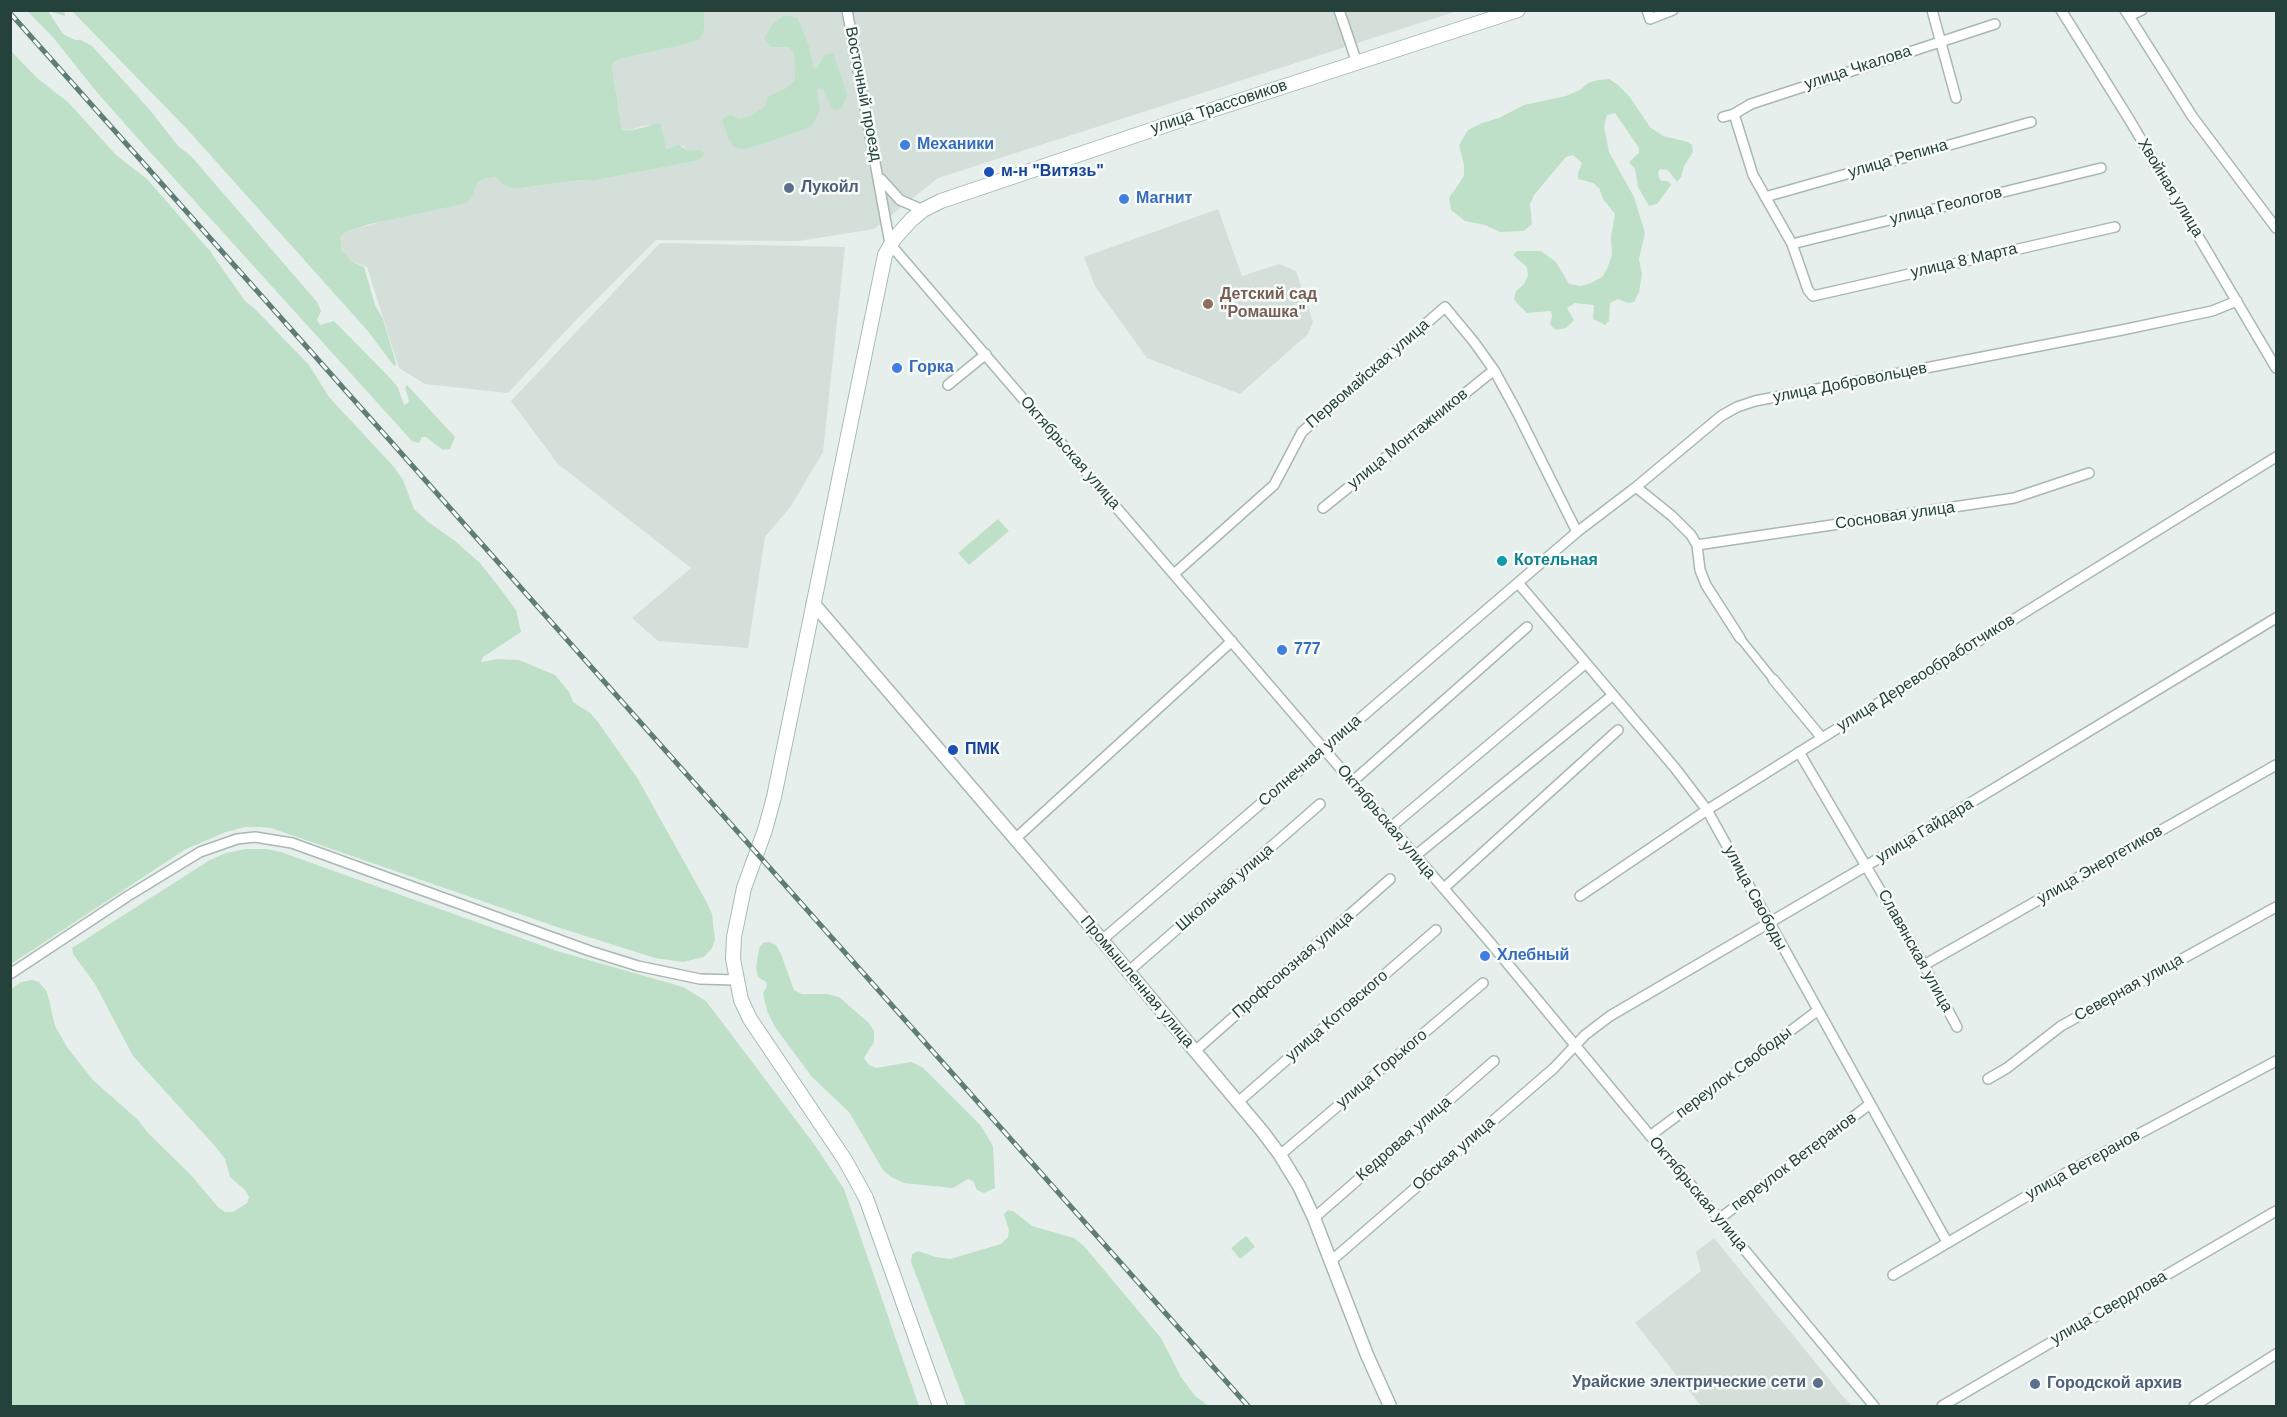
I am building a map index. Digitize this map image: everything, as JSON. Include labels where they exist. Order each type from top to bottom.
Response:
[{"type":"main road","name":"улица Трассовиков","points":[[890,244],[902,229],[923,210],[941,201],[1518,10]]},
{"type":"main road","points":[[890,244],[878,279],[770,814],[740,903],[733,947],[736,980],[741,1000],[756,1031],[839,1151],[866,1198],[940,1407]]},
{"type":"street","name":"Восточный проезд","points":[[847,10],[890,244]]},
{"type":"street","points":[[1340,10],[1357,63]]},
{"type":"street","points":[[1647,10],[1650,19],[1673,10]]},
{"type":"street","points":[[1932,10],[1956,98]]},
{"type":"street","name":"Хвойная улица","points":[[2061,10],[2129,119],[2277,368]]},
{"type":"street","points":[[2142,10],[2127,13],[2192,116],[2277,228]]},
{"type":"street","name":"улица Чкалова","points":[[1723,117],[1734,114],[1751,104],[1995,24]]},
{"type":"street","points":[[1734,114],[1753,175],[1792,244]]},
{"type":"street","name":"улица Репина","points":[[1765,197],[2031,122]]},
{"type":"street","name":"улица Геологов","points":[[1792,244],[2100,168]]},
{"type":"street","points":[[879,177],[900,200],[923,210]]},
{"type":"street","name":"улица 8 Марта","points":[[1792,244],[1808,290],[1813,296],[2115,227]]},
{"type":"street","name":"Октябрьская улица","points":[[890,244],[1444,888],[1874,1407]]},
{"type":"street","name":"улица Добровольцев","points":[[1519,584],[1577,532],[1636,487],[1721,416],[1746,404],[2212,311],[2237,301]]},
{"type":"street","name":"Первомайская улица","points":[[1174,574],[1274,485],[1302,432],[1445,307],[1494,370]]},
{"type":"street","points":[[948,385],[986,354]]},
{"type":"street","points":[[1494,370],[1577,532]]},
{"type":"street","name":"улица Монтажников","points":[[1323,508],[1494,370]]},
{"type":"street","name":"улица Деревообработчиков","points":[[1580,896],[1707,810],[1799,752],[2277,457]]},
{"type":"street","name":"Сосновая улица","points":[[1697,545],[2014,498],[2089,473]]},
{"type":"street","points":[[1636,487],[1672,516],[1697,545],[1700,570],[1706,585],[1740,638],[1822,738]]},
{"type":"street","name":"улица Свободы","points":[[1519,584],[1675,768],[1707,810],[1947,1242]]},
{"type":"street","name":"Солнечная улица","points":[[1102,940],[1519,584]]},
{"type":"street","name":"Промышленная улица","points":[[813,603],[1129,971],[1280,1155],[1299,1186],[1314,1218],[1367,1355],[1390,1407]]},
{"type":"street","name":"улица Гайдара","points":[[1574,1045],[1610,1016],[1866,866],[2277,618]]},
{"type":"street","points":[[1353,781],[1527,627]]},
{"type":"street","points":[[1015,839],[1232,641]]},
{"type":"street","points":[[1390,827],[1586,663]]},
{"type":"street","points":[[1415,856],[1613,695]]},
{"type":"street","points":[[1444,888],[1618,730]]},
{"type":"street","name":"Славянская улица","points":[[1799,752],[1924,965],[1957,1027]]},
{"type":"street","name":"улица Энергетиков","points":[[1924,965],[2277,765]]},
{"type":"street","name":"Школьная улица","points":[[1129,971],[1320,804]]},
{"type":"street","points":[[10,974],[193,856],[220,844],[255,837],[292,843],[590,951],[638,966],[700,979],[736,980]]},
{"type":"street","name":"Профсоюзная улица","points":[[1195,1051],[1390,879]]},
{"type":"street","name":"Северная улица","points":[[1988,1079],[2007,1068],[2061,1026],[2277,907]]},
{"type":"street","name":"улица Котовского","points":[[1238,1102],[1436,930]]},
{"type":"street","name":"улица Горького","points":[[1280,1155],[1483,983]]},
{"type":"street","name":"переулок Свободы","points":[[1650,1136],[1817,1011]]},
{"type":"street","name":"Обская улица","points":[[1331,1261],[1554,1068],[1574,1045]]},
{"type":"street","name":"Кедровая улица","points":[[1314,1218],[1494,1061]]},
{"type":"street","name":"улица Ветеранов","points":[[1893,1275],[2071,1170],[2277,1061]]},
{"type":"street","name":"переулок Ветеранов","points":[[1719,1219],[1870,1104]]},
{"type":"street","name":"улица Свердлова","points":[[1942,1407],[2277,1211]]},
{"type":"street","points":[[2194,1407],[2277,1354]]},
{"type":"shaded area","points":[[704,11],[1457,11],[938,178],[874,229],[798,241],[656,240],[577,319],[508,393],[425,384],[399,368],[367,267],[351,261],[345,255],[340,243],[340,238],[344,233],[474,193],[477,183],[484,179],[496,177],[503,185],[515,189],[580,180],[592,181],[696,161],[700,150],[687,150],[683,146],[668,149],[665,147],[661,125],[622,130],[612,67],[614,62],[620,59],[687,44],[703,34]]},
{"type":"shaded area","name":"Детский сад \"Ромашка\"","points":[[1218,209],[1242,276],[1279,264],[1296,271],[1313,322],[1308,334],[1240,394],[1147,358],[1095,286],[1084,257]]},
{"type":"shaded area","points":[[660,243],[845,247],[823,452],[791,506],[765,537],[748,648],[658,641],[632,618],[691,568],[558,464],[511,401]]},
{"type":"shaded area","points":[[1714,1238],[1852,1406],[1701,1406],[1635,1323],[1701,1271],[1696,1252]]},
{"type":"green space","points":[[27,11],[48,11],[63,34],[92,46],[317,302],[321,311],[317,320],[320,325],[334,321],[392,380],[398,388],[404,405],[409,400],[405,388],[407,385],[455,437],[450,449],[443,450],[426,437],[422,437],[419,443],[412,441],[133,133],[52,36]]},
{"type":"green space","points":[[48,11],[64,11],[65,16]]},
{"type":"green space","points":[[72,11],[704,11],[703,34],[697,40],[620,59],[614,62],[612,67],[622,130],[642,128],[658,123],[661,125],[666,148],[678,145],[687,150],[700,150],[704,153],[703,157],[696,161],[592,181],[580,180],[515,189],[503,185],[496,177],[484,179],[477,183],[467,203],[370,224],[344,233],[340,238],[342,250],[351,261],[364,267],[375,305],[383,319],[396,363],[394,366],[367,330],[186,128]]},
{"type":"green space","points":[[783,16],[798,19],[816,70],[825,54],[833,53],[847,94],[845,101],[841,108],[834,110],[823,89],[819,88],[817,91],[820,110],[814,123],[808,128],[757,146],[741,149],[734,147],[728,138],[722,120],[731,115],[740,119],[750,116],[766,106],[767,97],[785,89],[795,80],[794,52],[788,47],[771,47],[764,38],[773,24]]},
{"type":"green space","points":[[10,50],[37,78],[69,103],[116,155],[147,179],[210,251],[245,301],[309,365],[329,397],[394,467],[403,480],[414,509],[480,563],[499,587],[516,610],[521,632],[483,657],[481,662],[498,659],[519,660],[555,675],[569,692],[573,702],[590,713],[598,722],[638,779],[712,914],[715,940],[712,948],[704,957],[683,962],[655,958],[557,927],[271,828],[245,827],[226,832],[186,849],[11,964]]},
{"type":"green space","points":[[1609,79],[1629,96],[1650,127],[1663,136],[1688,142],[1692,145],[1693,152],[1677,182],[1668,170],[1660,169],[1659,178],[1662,181],[1668,181],[1671,185],[1657,204],[1649,206],[1638,187],[1635,169],[1629,162],[1639,153],[1639,148],[1615,113],[1607,115],[1604,126],[1609,152],[1634,197],[1645,233],[1639,259],[1642,274],[1639,292],[1634,302],[1628,303],[1618,299],[1610,303],[1609,321],[1605,325],[1593,319],[1594,305],[1575,303],[1567,308],[1574,320],[1566,328],[1555,330],[1550,324],[1551,311],[1527,313],[1514,300],[1516,291],[1524,284],[1528,275],[1527,267],[1513,255],[1517,251],[1541,251],[1556,262],[1569,284],[1581,286],[1591,283],[1602,277],[1612,255],[1611,237],[1615,214],[1603,199],[1599,188],[1593,183],[1578,179],[1582,163],[1573,155],[1566,157],[1534,195],[1530,204],[1532,224],[1524,231],[1500,232],[1485,225],[1465,221],[1451,210],[1449,198],[1464,176],[1459,145],[1468,130],[1482,123],[1499,118],[1524,105],[1566,96],[1580,90],[1588,83]]},
{"type":"green space","points":[[998,519],[1009,531],[969,565],[958,553]]},
{"type":"green space","points":[[246,849],[281,852],[557,951],[683,987],[706,1001],[814,1144],[844,1189],[919,1406],[11,1406],[11,989],[21,982],[32,980],[39,982],[47,992],[55,1026],[67,1047],[93,1080],[138,1120],[218,1207],[225,1212],[233,1212],[247,1203],[249,1197],[245,1190],[230,1177],[225,1159],[214,1145],[133,1056],[95,984],[73,954],[72,948],[210,860],[226,853]]},
{"type":"green space","points":[[769,942],[776,945],[781,954],[794,990],[802,994],[827,994],[839,997],[869,1023],[874,1031],[874,1042],[864,1058],[869,1065],[876,1068],[911,1062],[922,1067],[981,1126],[993,1146],[995,1188],[984,1193],[977,1190],[973,1181],[968,1179],[953,1188],[904,1183],[883,1170],[849,1112],[812,1077],[775,1027],[767,1011],[763,993],[767,986],[766,982],[758,977],[756,968],[759,948],[763,943]]},
{"type":"green space","points":[[1008,1210],[1013,1211],[1032,1226],[1074,1238],[1084,1246],[1161,1338],[1181,1377],[1195,1396],[1209,1406],[966,1406],[911,1262],[912,1254],[918,1251],[950,1259],[1001,1244],[1008,1237],[1009,1230],[1004,1214]]},
{"type":"green space","points":[[1246,1236],[1255,1247],[1240,1259],[1231,1248]]},
{"type":"railway","points":[[10,13],[1248,1406]]},
{"type":"place","name":"Механики","points":[[905,145]]},
{"type":"place","name":"м-н \"Витязь\"","points":[[989,172]]},
{"type":"place","name":"Лукойл","points":[[789,188]]},
{"type":"place","name":"Магнит","points":[[1124,199]]},
{"type":"place","name":"Детский сад \"Ромашка\"","points":[[1208,304]]},
{"type":"place","name":"Горка","points":[[897,368]]},
{"type":"place","name":"Котельная","points":[[1502,561]]},
{"type":"place","name":"777","points":[[1282,650]]},
{"type":"place","name":"ПМК","points":[[953,750]]},
{"type":"place","name":"Хлебный","points":[[1485,956]]},
{"type":"place","name":"Урайские электрические сети","points":[[1818,1383]]},
{"type":"place","name":"Городской архив","points":[[2035,1384]]}]
